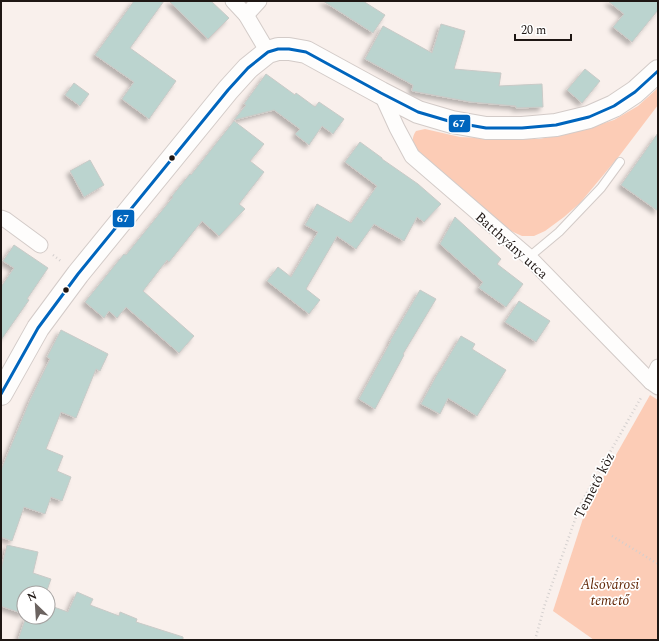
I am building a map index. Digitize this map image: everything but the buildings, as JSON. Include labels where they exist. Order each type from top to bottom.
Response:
[{"type":"main road","points":[[1,394],[38,328],[78,274],[228,90],[248,68],[268,52],[278,49],[289,49],[306,52],[418,112],[452,122],[486,128],[522,128],[556,125],[589,117],[614,106],[635,92],[658,71]]},
{"type":"street","points":[[233,1],[246,15],[268,52]]},
{"type":"street","points":[[246,15],[259,1]]},
{"type":"street","name":"Batthyány utca","points":[[381,93],[396,128],[412,156],[529,257],[654,384]]},
{"type":"street","points":[[1,218],[6,220],[40,245]]},
{"type":"street","points":[[654,384],[658,367]]},
{"type":"lane","points":[[529,257],[559,232],[601,188],[620,162]]},
{"type":"path","points":[[40,245],[78,274]]},
{"type":"path","name":"Temető köz","points":[[535,640],[545,604],[581,503],[654,384]]},
{"type":"path","points":[[612,536],[658,564]]},
{"type":"green space","points":[[658,88],[658,105],[620,155],[580,203],[545,231],[534,236],[522,236],[511,231],[415,148],[413,143],[413,137],[416,131],[425,129],[460,137],[505,139],[539,139],[576,132],[614,120],[638,106]]},
{"type":"green space","name":"Alsóvárosi temető","points":[[650,395],[658,400],[658,640],[594,640],[553,611],[587,506]]},
{"type":"transit line","name":"67","points":[[1,394],[38,328],[78,274],[228,90],[248,68],[268,52],[278,49],[306,52],[418,112],[452,122],[486,128],[522,128],[556,125],[589,117],[614,106],[635,92],[658,71]]}]
